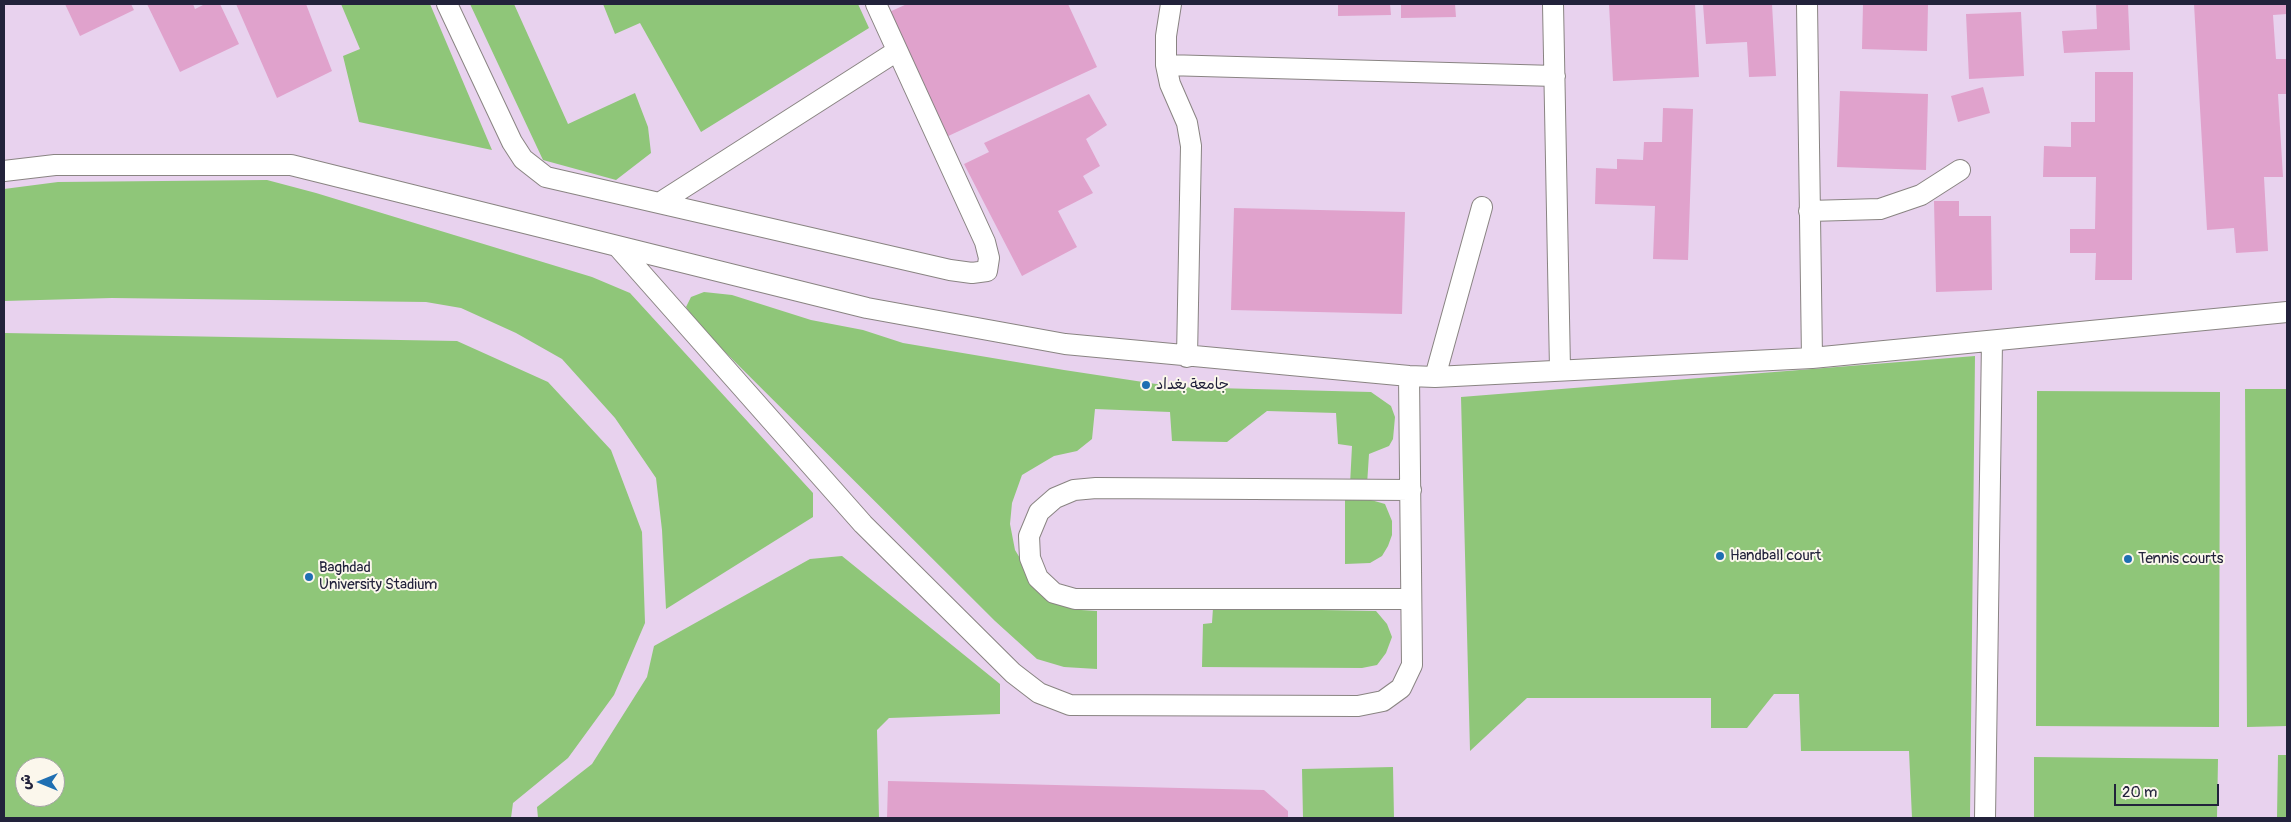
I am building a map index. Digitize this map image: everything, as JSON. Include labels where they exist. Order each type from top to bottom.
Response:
[{"type":"lane","points":[[447,4],[512,142],[523,159],[546,176],[950,270],[972,273],[987,271],[989,258],[985,242],[876,4]]},
{"type":"lane","points":[[1171,4],[1166,36],[1166,65],[1170,84],[1187,123],[1191,146],[1187,357]]},
{"type":"lane","points":[[1553,4],[1556,76],[1560,369]]},
{"type":"lane","points":[[1807,4],[1812,358]]},
{"type":"lane","points":[[660,202],[897,51]]},
{"type":"lane","points":[[1166,65],[1556,76]]},
{"type":"lane","points":[[4,171],[55,165],[291,165],[867,308],[1065,344],[1187,357],[1409,376],[1434,377],[1560,369],[1812,358],[2287,312]]},
{"type":"lane","points":[[1809,211],[1880,209],[1920,195],[1960,170]]},
{"type":"lane","points":[[1434,377],[1482,207]]},
{"type":"lane","points":[[618,247],[863,524],[1013,673],[1039,693],[1070,705],[1358,706],[1382,701],[1401,688],[1412,665],[1409,376]]},
{"type":"lane","points":[[1985,818],[1992,341]]},
{"type":"lane","points":[[1411,490],[1096,488],[1074,490],[1055,498],[1039,512],[1029,536],[1030,558],[1038,578],[1054,593],[1075,600],[1411,599]]},
{"type":"shaded area","name":"جامعة بغداد","points":[[4,4],[2287,4],[2287,818],[4,818]]},
{"type":"green space","points":[[341,4],[430,4],[492,150],[359,122],[343,56],[360,49]]},
{"type":"green space","points":[[470,4],[514,4],[568,124],[635,93],[648,127],[651,153],[616,180],[543,160]]},
{"type":"green space","points":[[603,4],[858,4],[869,28],[701,132],[640,23],[615,34]]},
{"type":"green space","points":[[267,180],[316,193],[592,277],[630,293],[813,493],[813,517],[666,609],[662,530],[656,478],[615,418],[562,359],[516,333],[461,308],[426,302],[112,298],[4,301],[4,189],[58,182]]},
{"type":"green space","points":[[704,292],[732,295],[811,320],[863,330],[903,343],[1176,387],[1371,392],[1391,406],[1395,417],[1393,439],[1389,446],[1369,454],[1367,485],[1350,485],[1352,446],[1338,444],[1336,413],[1267,411],[1227,442],[1172,441],[1170,412],[1095,409],[1092,439],[1077,451],[1054,456],[1022,475],[1012,503],[1010,524],[1015,550],[1026,568],[1081,610],[1097,611],[1097,669],[1064,667],[1037,659],[995,621],[700,327],[686,307],[691,297]]},
{"type":"green space","name":"Baghdad University Stadium","points":[[4,333],[457,341],[548,382],[611,450],[642,532],[645,623],[614,695],[568,758],[513,803],[511,818],[4,818]]},
{"type":"green space","points":[[1975,356],[1970,818],[1912,818],[1909,751],[1801,751],[1799,694],[1774,694],[1747,728],[1711,728],[1711,698],[1527,698],[1470,751],[1461,397]]},
{"type":"green space","points":[[2245,389],[2287,389],[2287,726],[2247,727]]},
{"type":"green space","name":"Tennis courts","points":[[2037,391],[2220,392],[2219,727],[2036,726]]},
{"type":"green space","points":[[1345,500],[1371,500],[1385,504],[1392,521],[1392,535],[1388,546],[1382,556],[1370,563],[1345,564]]},
{"type":"green space","points":[[842,556],[1000,684],[1000,714],[889,718],[877,730],[879,818],[538,818],[537,807],[592,764],[647,677],[654,646],[810,559]]},
{"type":"green space","points":[[1213,608],[1376,611],[1387,624],[1392,637],[1386,653],[1377,665],[1362,668],[1202,667],[1203,624],[1212,623]]},
{"type":"green space","points":[[2278,755],[2287,755],[2287,818],[2277,818]]},
{"type":"green space","points":[[2034,757],[2218,759],[2217,818],[2034,818]]},
{"type":"green space","points":[[1393,767],[1394,818],[1303,818],[1302,769]]},
{"type":"building","points":[[65,4],[131,4],[134,10],[80,36]]},
{"type":"building","points":[[147,4],[193,4],[195,9],[205,4],[220,4],[239,44],[180,72]]},
{"type":"building","points":[[236,4],[306,4],[332,71],[277,98]]},
{"type":"building","points":[[907,4],[1068,4],[1097,67],[944,138],[887,13]]},
{"type":"building","points":[[1338,4],[1390,4],[1391,15],[1338,16]]},
{"type":"building","points":[[1401,4],[1455,4],[1456,17],[1401,18]]},
{"type":"building","points":[[1609,4],[1695,4],[1699,77],[1613,81]]},
{"type":"building","points":[[1703,4],[1772,4],[1776,76],[1749,77],[1747,42],[1706,44]]},
{"type":"building","points":[[1863,4],[1928,4],[1927,51],[1862,49]]},
{"type":"building","points":[[2096,4],[2128,4],[2130,50],[2064,53],[2062,31],[2097,29]]},
{"type":"building","points":[[2194,4],[2287,4],[2287,14],[2273,15],[2276,59],[2287,59],[2287,94],[2278,94],[2283,177],[2264,177],[2268,251],[2236,253],[2234,228],[2207,230]]},
{"type":"building","points":[[2021,12],[2024,76],[1969,79],[1966,14]]},
{"type":"building","points":[[2095,72],[2133,72],[2132,280],[2095,280],[2096,253],[2070,253],[2070,229],[2095,229],[2096,177],[2043,177],[2044,146],[2071,147],[2071,122],[2095,122]]},
{"type":"building","points":[[1983,87],[1990,113],[1958,122],[1951,96]]},
{"type":"building","points":[[1840,91],[1928,94],[1926,170],[1837,167]]},
{"type":"building","points":[[1089,94],[1107,125],[1086,139],[1100,166],[1083,176],[1093,193],[1058,211],[1077,247],[1022,276],[964,164],[989,152],[984,143]]},
{"type":"building","points":[[1663,108],[1693,109],[1688,260],[1653,259],[1655,206],[1595,204],[1596,168],[1617,169],[1617,159],[1643,160],[1644,142],[1662,142]]},
{"type":"building","points":[[1934,201],[1959,201],[1959,216],[1991,216],[1992,290],[1936,292]]},
{"type":"building","points":[[1234,208],[1405,212],[1402,314],[1231,310]]},
{"type":"building","points":[[888,781],[1264,790],[1288,811],[1288,818],[887,818]]},
{"type":"place","name":"جامعة بغداد","points":[[1146,385]]},
{"type":"place","name":"Handball court","points":[[1720,556]]},
{"type":"place","name":"Tennis courts","points":[[2128,559]]},
{"type":"place","name":"Baghdad University Stadium","points":[[309,577]]}]
